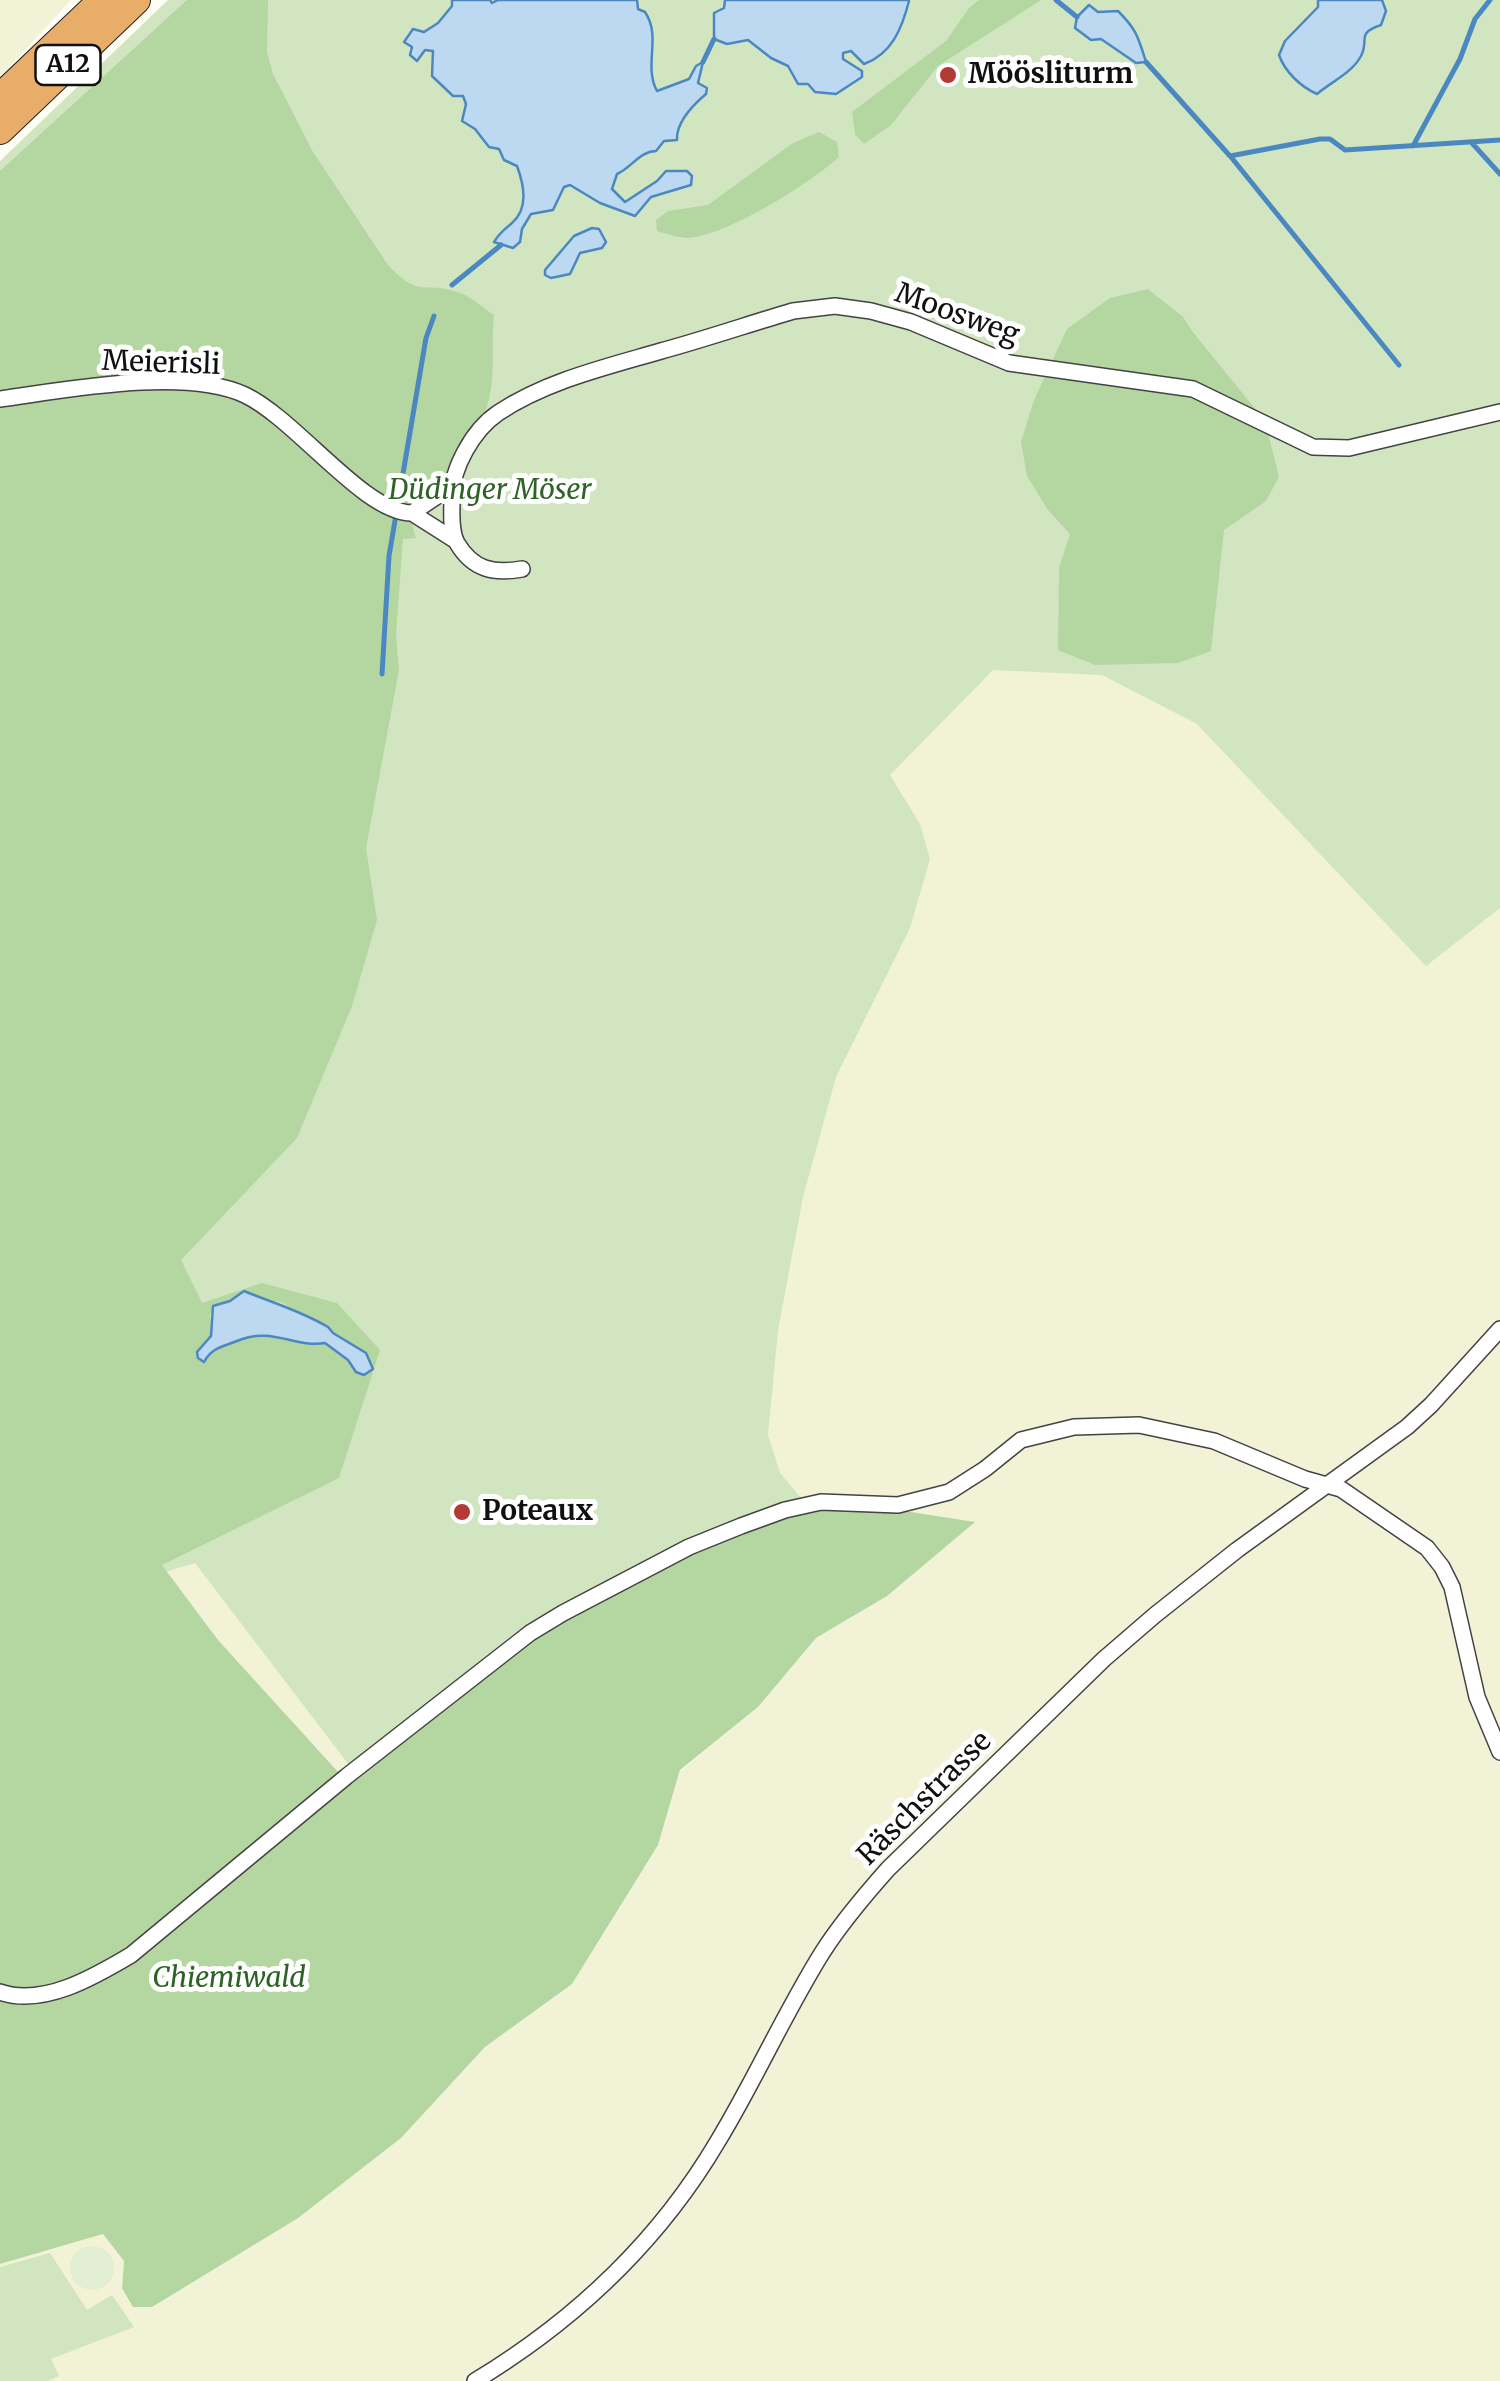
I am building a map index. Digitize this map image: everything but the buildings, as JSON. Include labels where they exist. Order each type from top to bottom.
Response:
[{"type":"highway","name":"A12","points":[[0,98],[103,0]]},
{"type":"highway","name":"A12","points":[[0,130],[136,0]]},
{"type":"street","name":"Moosweg","points":[[456,542],[452,486],[474,437],[498,413],[592,370],[819,306],[889,315],[1009,363],[1193,389],[1314,447],[1349,448],[1500,412]]},
{"type":"street","name":"Meierisli","points":[[0,399],[112,384],[220,387],[246,396],[282,418],[386,509],[412,513]]},
{"type":"street","points":[[452,486],[412,513],[456,542],[478,566],[499,573],[522,570]]},
{"type":"street","name":"Räschstrasse","points":[[475,2381],[596,2293],[659,2225],[717,2144],[822,1953],[858,1902],[888,1869],[1104,1660],[1237,1550],[1432,1405],[1500,1329]]},
{"type":"street","points":[[0,1992],[32,1997],[99,1974],[131,1955],[291,1820],[530,1633],[689,1547],[785,1510],[821,1502],[898,1505],[949,1492],[986,1470],[1021,1440],[1074,1427],[1139,1425],[1214,1440],[1306,1479],[1327,1483],[1404,1530],[1427,1548],[1452,1587],[1477,1697],[1500,1752]]},
{"type":"green space","points":[[0,0],[71,0],[0,77]]},
{"type":"green space","name":"Düdinger Möser","points":[[168,0],[1500,0],[1500,908],[1426,966],[1197,724],[1102,675],[993,670],[890,775],[920,824],[930,859],[910,928],[836,1077],[803,1197],[778,1330],[768,1435],[780,1473],[802,1499],[654,1558],[517,1631],[349,1765],[195,1563],[0,1622],[0,161]]},
{"type":"green space","name":"Chiemiwald","points":[[187,0],[268,0],[267,52],[273,74],[313,152],[388,265],[408,283],[460,293],[494,315],[491,384],[485,412],[470,446],[411,520],[416,538],[403,539],[396,635],[399,670],[366,848],[377,920],[352,1006],[297,1138],[181,1260],[202,1303],[262,1283],[337,1303],[380,1350],[339,1478],[162,1565],[218,1640],[348,1783],[529,1638],[695,1552],[789,1514],[840,1501],[975,1522],[887,1596],[816,1638],[758,1707],[680,1770],[658,1845],[572,1984],[485,2047],[401,2138],[298,2218],[152,2307],[133,2307],[122,2288],[124,2261],[103,2234],[0,2264],[0,171]],"holes":[[[223,1302],[281,1302],[347,1340],[319,1343],[248,1337],[236,1339],[208,1355],[201,1347],[211,1336],[210,1314]]]},
{"type":"green space","points":[[979,0],[1041,0],[938,66],[891,125],[864,144],[855,134],[852,112],[946,41]]},
{"type":"green space","points":[[819,132],[837,142],[839,157],[789,194],[705,235],[684,238],[657,231],[656,220],[668,211],[708,205],[793,143]]},
{"type":"green space","points":[[1148,289],[1183,317],[1265,421],[1279,477],[1266,501],[1224,530],[1211,651],[1178,663],[1095,665],[1058,650],[1059,568],[1070,534],[1048,510],[1027,476],[1021,442],[1034,400],[1067,329],[1110,298]]},
{"type":"green space","points":[[1500,389],[1500,2381],[0,2381],[0,2264],[103,2234],[124,2261],[122,2288],[401,2138],[485,2047],[572,1984],[658,1845],[680,1771],[758,1707],[816,1638],[887,1596],[695,1552],[629,1588],[348,1783],[335,1771],[218,1640],[162,1565],[352,1006]]},
{"type":"green space","points":[[92,2246],[107,2253],[114,2268],[107,2283],[92,2290],[77,2283],[70,2268],[77,2253]]},
{"type":"green space","points":[[50,2253],[87,2310],[112,2295],[134,2327],[51,2359],[59,2376],[48,2381],[0,2381],[0,2267]]},
{"type":"water","points":[[452,0],[637,0],[638,9],[645,12],[652,31],[652,71],[657,91],[689,79],[703,62],[698,83],[707,88],[682,120],[677,140],[664,141],[656,151],[645,154],[617,174],[612,189],[625,202],[666,171],[687,171],[692,176],[691,185],[651,197],[635,216],[600,203],[570,185],[564,187],[553,210],[531,214],[520,242],[513,248],[494,242],[521,210],[523,188],[517,166],[504,160],[499,149],[489,147],[475,129],[462,121],[466,104],[463,96],[453,96],[432,76],[433,51],[425,50],[417,61],[410,55],[412,47],[404,42],[413,29],[424,32],[438,23],[452,6]]},
{"type":"water","points":[[725,0],[909,1],[899,30],[882,54],[864,64],[851,51],[843,53],[843,59],[862,71],[862,77],[836,94],[815,92],[808,84],[798,84],[788,66],[748,40],[727,44],[714,39],[714,13],[724,8]]},
{"type":"water","points":[[1318,0],[1382,0],[1386,11],[1381,25],[1366,34],[1357,62],[1317,94],[1294,78],[1279,55],[1285,41],[1318,7]]},
{"type":"water","points":[[1089,5],[1098,12],[1118,11],[1136,34],[1146,62],[1136,63],[1101,39],[1091,40],[1075,28],[1077,17]]},
{"type":"water","points":[[599,229],[606,242],[602,248],[580,253],[570,274],[551,278],[545,275],[574,236]]},
{"type":"water","points":[[244,1291],[328,1327],[366,1353],[373,1369],[364,1375],[356,1372],[348,1360],[325,1343],[272,1336],[250,1337],[218,1348],[204,1362],[197,1352],[211,1336],[213,1306]]},
{"type":"waterway","points":[[1056,0],[1077,17]]},
{"type":"waterway","points":[[1413,146],[1460,59],[1475,19],[1490,0]]},
{"type":"waterway","points":[[703,62],[714,39]]},
{"type":"waterway","points":[[1146,62],[1230,156],[1320,139],[1330,139],[1345,150],[1500,140]]},
{"type":"waterway","points":[[1472,143],[1500,174]]},
{"type":"waterway","points":[[1231,157],[1399,365]]},
{"type":"waterway","points":[[452,285],[501,245]]},
{"type":"waterway","points":[[382,674],[389,556],[426,338],[434,316]]},
{"type":"place","name":"Möösliturm","points":[[948,75]]},
{"type":"place","name":"Poteaux","points":[[462,1512]]}]
